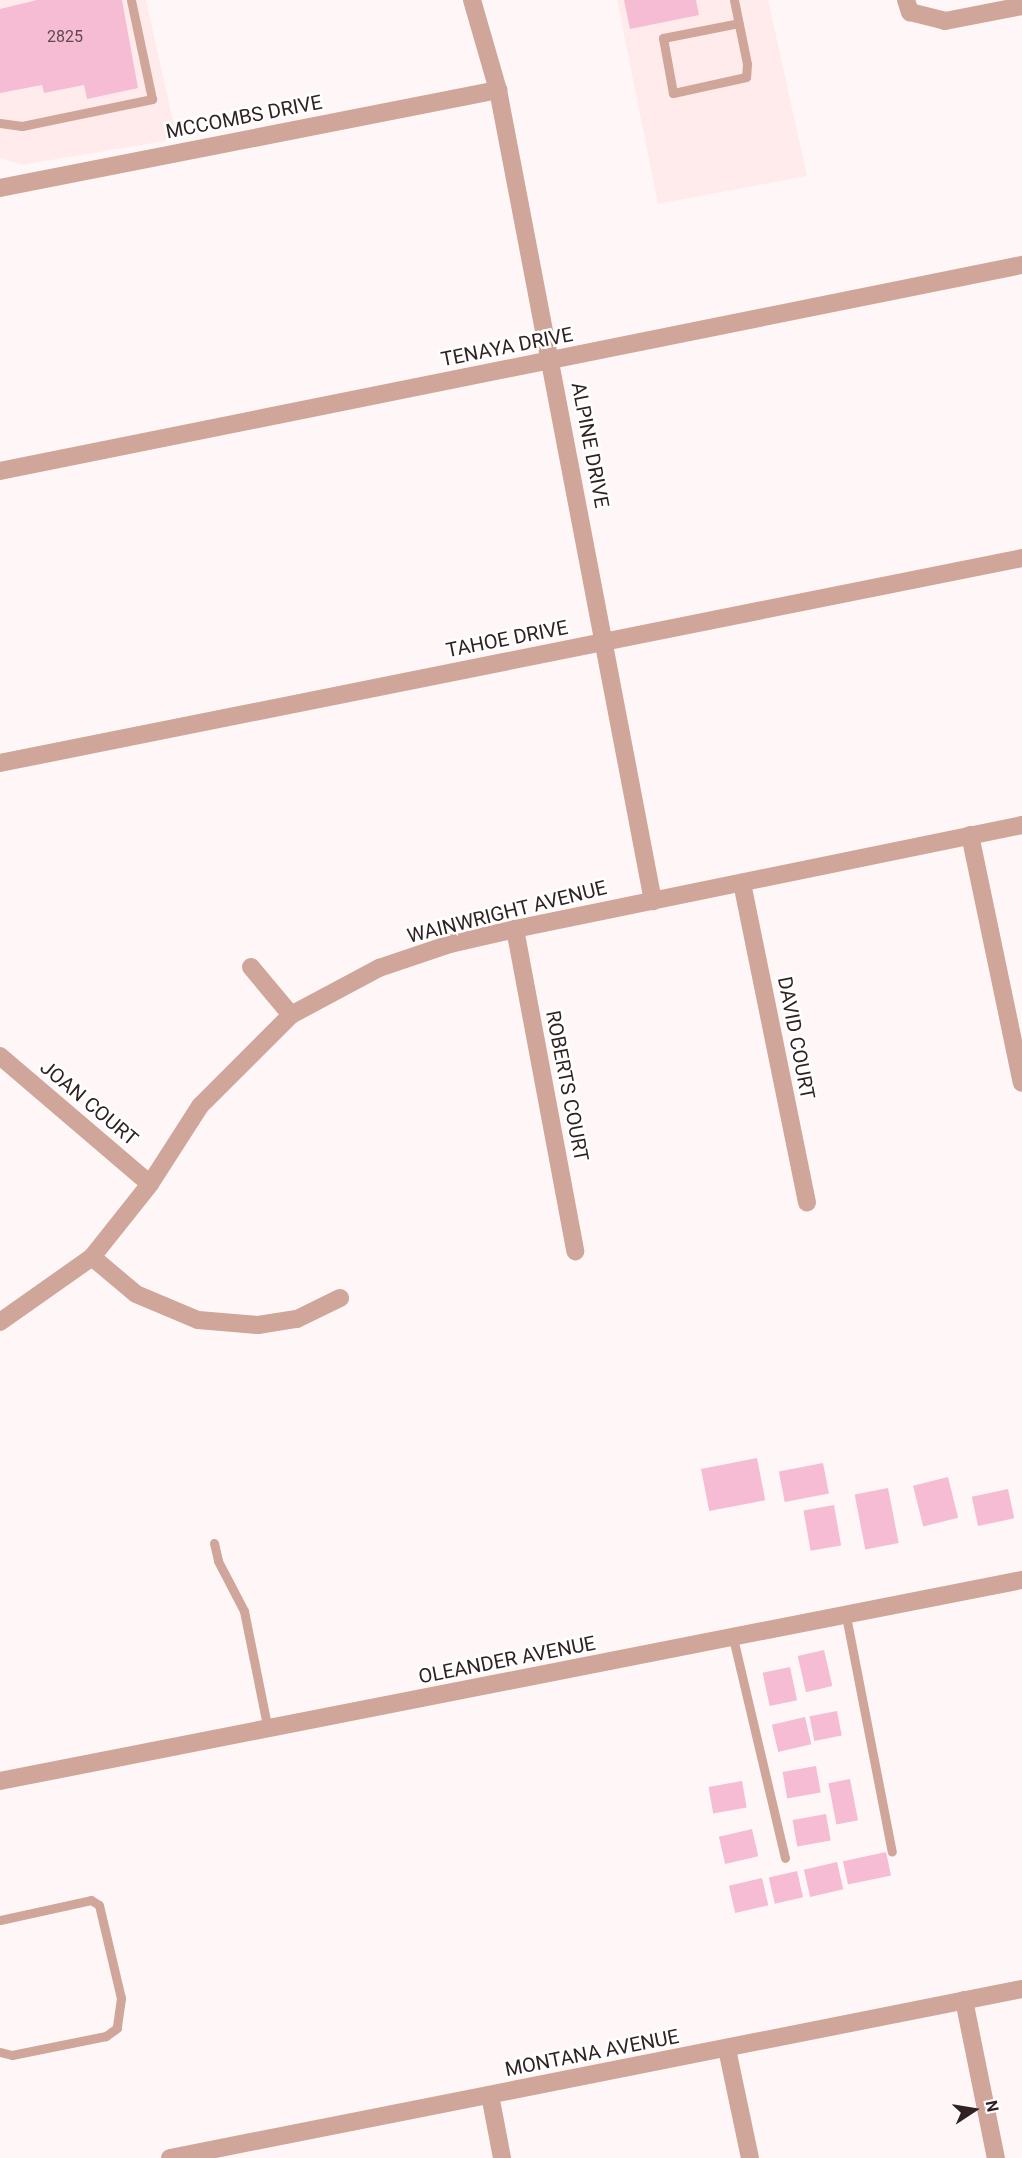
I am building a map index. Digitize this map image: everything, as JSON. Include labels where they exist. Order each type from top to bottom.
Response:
[{"type":"street","name":"ALPINE DRIVE","points":[[472,0],[498,90],[653,901]]},
{"type":"street","points":[[906,0],[910,12],[945,21],[1022,6]]},
{"type":"street","name":"MCCOMBS DRIVE","points":[[0,188],[498,90]]},
{"type":"street","name":"TENAYA DRIVE","points":[[0,471],[1022,265]]},
{"type":"street","name":"TAHOE DRIVE","points":[[0,763],[1022,558]]},
{"type":"street","name":"WAINWRIGHT AVENUE","points":[[0,1322],[92,1257],[150,1184],[200,1106],[291,1015],[379,968],[450,944],[514,929],[1022,825]]},
{"type":"street","points":[[970,836],[1022,1083]]},
{"type":"street","name":"DAVID COURT","points":[[742,883],[807,1202]]},
{"type":"street","name":"ROBERTS COURT","points":[[514,929],[575,1251]]},
{"type":"street","points":[[251,968],[291,1015]]},
{"type":"street","name":"JOAN COURT","points":[[0,1056],[150,1184]]},
{"type":"street","points":[[92,1257],[136,1294],[170,1312],[198,1320],[258,1325],[297,1319],[340,1298]]},
{"type":"street","name":"OLEANDER AVENUE","points":[[0,1781],[1022,1581]]},
{"type":"street","name":"MONTANA AVENUE","points":[[170,2158],[247,2150],[490,2096],[1022,1989]]},
{"type":"street","points":[[964,2000],[996,2158]]},
{"type":"street","points":[[727,2049],[750,2158]]},
{"type":"street","points":[[490,2096],[502,2158]]},
{"type":"lane","points":[[0,123],[21,126],[152,99],[131,0]]},
{"type":"lane","points":[[734,0],[739,23],[746,77],[673,93],[663,38],[739,23]]},
{"type":"lane","points":[[214,1543],[218,1561],[244,1611],[268,1730]]},
{"type":"lane","points":[[846,1616],[892,1852]]},
{"type":"lane","points":[[733,1638],[785,1858]]},
{"type":"lane","points":[[0,1920],[91,1900],[99,1905],[121,1998],[117,2028],[106,2036],[12,2055],[0,2052]]},
{"type":"shaded area","points":[[0,0],[146,0],[177,139],[21,165],[0,157]]},
{"type":"shaded area","points":[[617,0],[768,0],[807,176],[658,204]]},
{"type":"building","points":[[37,0],[122,0],[138,88],[87,99],[84,85],[44,93],[42,85],[0,93],[0,9]]},
{"type":"building","points":[[624,0],[696,0],[699,15],[630,29]]},
{"type":"building","points":[[757,1458],[765,1500],[709,1511],[701,1469]]},
{"type":"building","points":[[823,1463],[829,1493],[785,1502],[779,1472]]},
{"type":"building","points":[[948,1477],[958,1518],[923,1526],[913,1486]]},
{"type":"building","points":[[888,1488],[899,1543],[865,1549],[855,1494]]},
{"type":"building","points":[[1008,1489],[1014,1518],[978,1526],[972,1497]]},
{"type":"building","points":[[834,1505],[841,1545],[811,1551],[803,1510]]},
{"type":"building","points":[[824,1650],[832,1686],[806,1692],[798,1656]]},
{"type":"building","points":[[790,1667],[797,1700],[770,1706],[763,1673]]},
{"type":"building","points":[[837,1711],[842,1736],[814,1741],[810,1716]]},
{"type":"building","points":[[805,1717],[811,1744],[778,1752],[772,1725]]},
{"type":"building","points":[[816,1766],[821,1793],[787,1798],[783,1772]]},
{"type":"building","points":[[850,1779],[858,1820],[836,1824],[828,1783]]},
{"type":"building","points":[[742,1781],[747,1808],[713,1813],[709,1787]]},
{"type":"building","points":[[826,1814],[831,1841],[797,1846],[793,1820]]},
{"type":"building","points":[[752,1829],[758,1856],[725,1864],[719,1837]]},
{"type":"building","points":[[886,1852],[891,1875],[848,1885],[843,1861]]},
{"type":"building","points":[[837,1862],[843,1889],[810,1897],[804,1870]]},
{"type":"building","points":[[797,1871],[803,1897],[775,1904],[769,1878]]},
{"type":"building","points":[[762,1878],[768,1905],[735,1913],[729,1886]]}]
